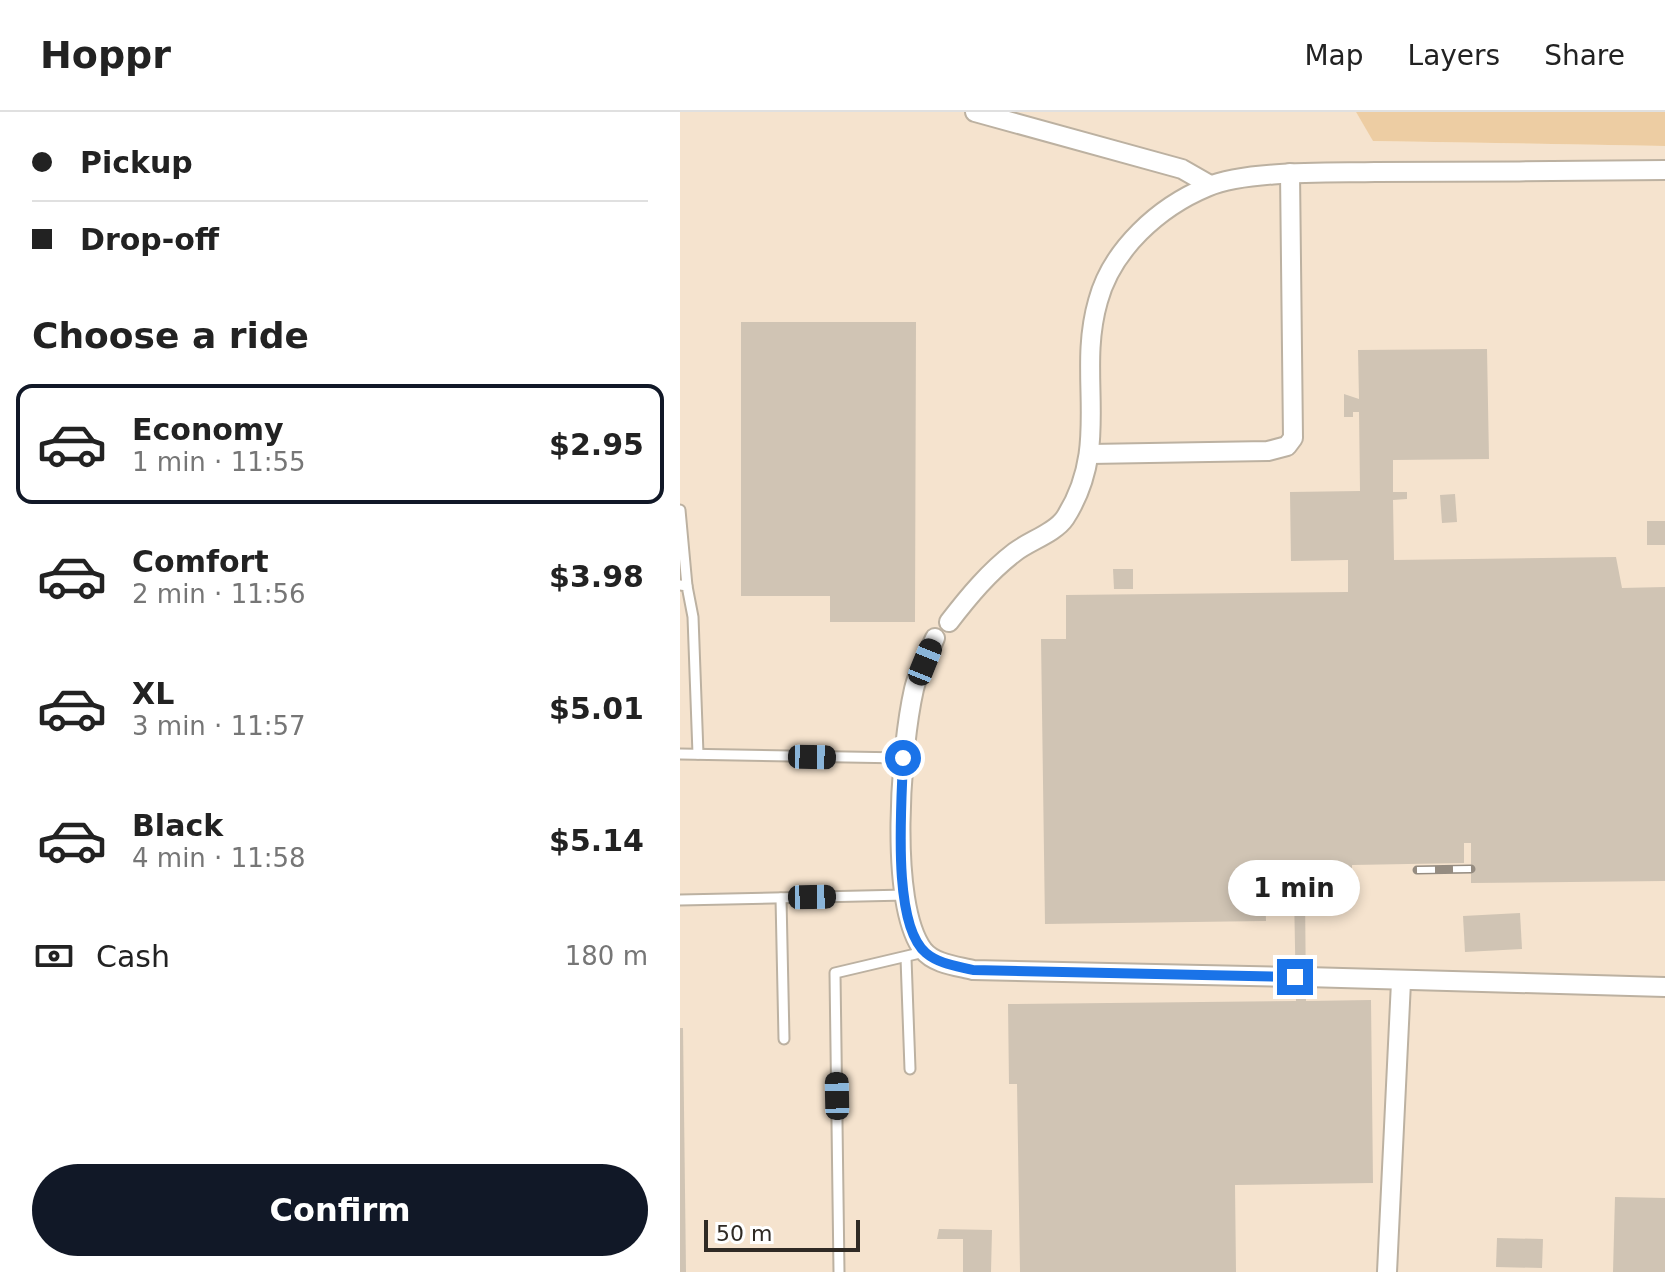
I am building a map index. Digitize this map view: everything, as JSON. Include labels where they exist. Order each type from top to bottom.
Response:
[{"type":"street","points":[[975,112],[1182,169],[1210,185]]},
{"type":"street","points":[[949,622],[974,590],[1015,552],[1064,521],[1087,470],[1093,437],[1089,352],[1098,300],[1115,263],[1142,228],[1178,202],[1210,185],[1290,173],[1665,170]]},
{"type":"street","points":[[1090,454],[1268,451],[1287,446],[1293,438],[1290,173]]},
{"type":"street","points":[[935,638],[915,686],[903,758],[901,825],[908,922],[915,955],[973,970],[1665,987]]},
{"type":"street","points":[[1387,1272],[1401,982]]},
{"type":"lane","points":[[680,510],[684,585],[693,617],[698,754]]},
{"type":"lane","points":[[680,754],[903,758]]},
{"type":"lane","points":[[680,900],[906,895]]},
{"type":"lane","points":[[781,898],[784,1039]]},
{"type":"lane","points":[[839,1272],[835,973],[915,955],[910,1069]]},
{"type":"shaded area","points":[[680,112],[1356,112],[1374,141],[1665,146],[1665,1272],[680,1272]]},
{"type":"shaded area","points":[[1356,112],[1665,112],[1665,146],[1373,141]]},
{"type":"building","points":[[741,322],[916,322],[915,622],[830,622],[830,596],[741,596]]},
{"type":"building","points":[[1487,349],[1489,459],[1393,460],[1393,492],[1407,492],[1407,499],[1393,500],[1394,560],[1616,557],[1622,588],[1665,587],[1665,881],[1471,883],[1471,843],[1464,843],[1464,863],[1352,865],[1352,891],[1305,892],[1306,1001],[1371,1000],[1373,1183],[1235,1185],[1236,1272],[1020,1272],[1017,1084],[1009,1084],[1008,1004],[1296,1001],[1294,892],[1265,892],[1266,921],[1045,924],[1041,639],[1066,639],[1066,595],[1348,592],[1348,560],[1291,561],[1290,492],[1360,491],[1359,412],[1353,412],[1353,417],[1344,417],[1344,394],[1359,399],[1358,350]]},
{"type":"building","points":[[1455,494],[1457,522],[1442,523],[1440,495]]},
{"type":"building","points":[[1647,521],[1665,521],[1665,545],[1647,545]]},
{"type":"building","points":[[1113,569],[1133,569],[1133,589],[1114,589]]},
{"type":"building","points":[[1520,913],[1522,949],[1465,952],[1463,916]]},
{"type":"building","points":[[680,1028],[683,1028],[686,1272],[680,1272]]},
{"type":"building","points":[[1615,1197],[1665,1198],[1665,1272],[1613,1272]]},
{"type":"building","points":[[939,1229],[992,1230],[991,1272],[963,1272],[963,1239],[937,1239]]},
{"type":"building","points":[[1497,1238],[1543,1239],[1542,1268],[1496,1267]]},
{"type":"railway","points":[[1417,870],[1471,869]]},
{"type":"route","points":[[903,758],[901,825],[908,922],[924,952],[942,963],[973,970],[1295,977]]}]
